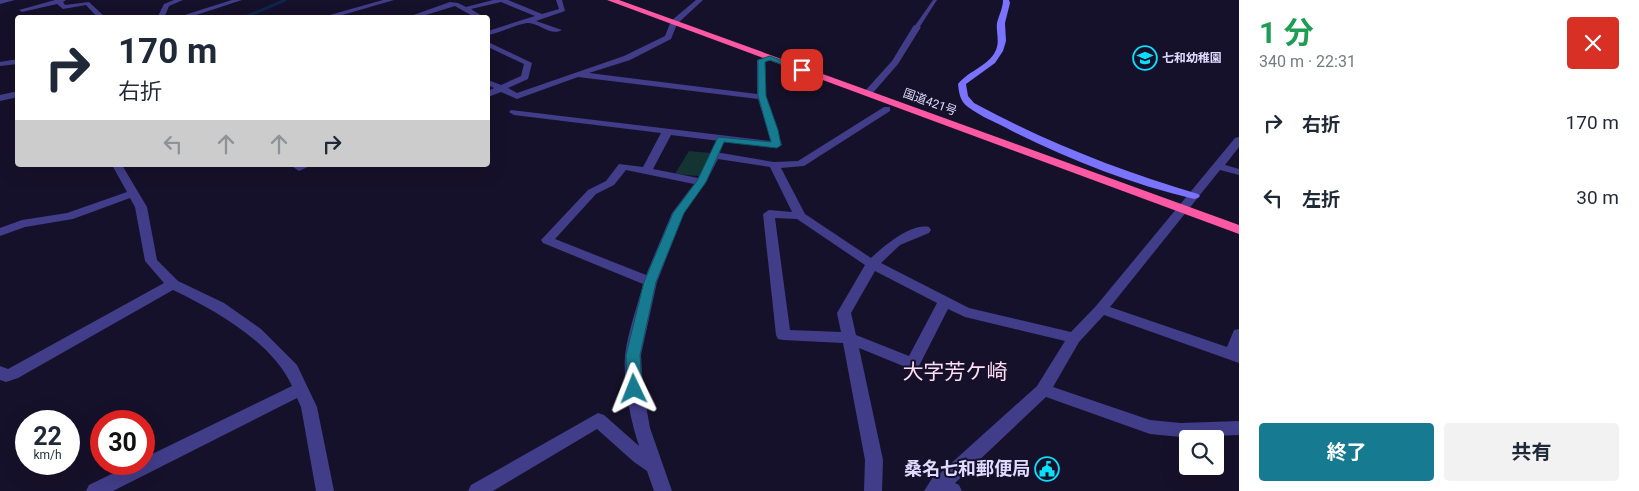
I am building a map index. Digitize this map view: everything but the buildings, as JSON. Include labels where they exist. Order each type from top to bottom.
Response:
[{"type":"highway","name":"国道421号","points":[[611,0],[1239,230]]},
{"type":"street","points":[[0,2],[12,0]]},
{"type":"street","points":[[18,0],[25,15]]},
{"type":"street","points":[[161,15],[166,3],[180,0]]},
{"type":"street","points":[[188,15],[239,0]]},
{"type":"street","points":[[333,15],[390,0]]},
{"type":"street","points":[[464,9],[501,0],[540,16]]},
{"type":"street","points":[[490,32],[563,10],[560,0]]},
{"type":"street","points":[[490,83],[517,96],[627,58],[668,36],[674,23],[700,0]]},
{"type":"street","points":[[1006,0],[1007,9],[1001,21],[1004,37],[996,57],[962,84],[964,97],[971,105],[1090,163],[1143,182],[1194,196]]},
{"type":"street","points":[[22,10],[61,1],[63,7],[87,3],[100,15]]},
{"type":"street","points":[[417,15],[450,4],[476,15]]},
{"type":"street","points":[[528,20],[550,30],[558,30]]},
{"type":"street","points":[[495,24],[519,34]]},
{"type":"street","points":[[868,94],[894,63],[917,27]]},
{"type":"street","points":[[490,45],[527,61],[525,77],[490,93]]},
{"type":"street","points":[[514,112],[777,145],[774,130],[762,96],[761,60],[770,58]]},
{"type":"street","points":[[0,64],[15,62]]},
{"type":"street","points":[[577,74],[762,96]]},
{"type":"street","points":[[0,98],[15,95]]},
{"type":"street","points":[[715,155],[774,165],[800,164],[888,109]]},
{"type":"street","points":[[646,171],[667,132]]},
{"type":"street","points":[[663,491],[642,428],[634,389],[633,355],[650,282],[678,213],[701,182],[715,155],[721,138]]},
{"type":"street","points":[[942,488],[1043,390],[1074,338],[1101,309],[1239,140]]},
{"type":"street","points":[[774,165],[800,216],[872,264],[966,312],[1074,338]]},
{"type":"street","points":[[650,282],[547,240],[592,192],[610,183],[623,166],[701,182]]},
{"type":"street","points":[[1218,166],[1239,172]]},
{"type":"street","points":[[118,167],[141,207],[151,261],[172,284],[219,306],[256,333],[292,369],[308,407],[325,491]]},
{"type":"street","points":[[0,232],[22,224],[69,216],[132,194]]},
{"type":"street","points":[[800,216],[769,214],[783,335],[849,338],[913,364],[944,302]]},
{"type":"street","points":[[874,491],[874,460],[844,313],[872,264],[896,242],[925,230]]},
{"type":"street","points":[[0,372],[6,376],[13,374],[172,284]]},
{"type":"street","points":[[1101,309],[1235,356],[1239,334]]},
{"type":"street","points":[[95,491],[300,388]]},
{"type":"street","points":[[1043,390],[1150,427],[1181,430],[1239,428]]},
{"type":"street","points":[[477,491],[598,420],[640,457],[655,466]]},
{"type":"lane","points":[[917,27],[935,0]]},
{"type":"green space","points":[[689,151],[710,153],[699,176],[675,174]]},
{"type":"waterway","points":[[250,15],[285,0]]},
{"type":"place","name":"七和幼稚園","points":[[1145,58]]},
{"type":"place","name":"桑名七和郵便局","points":[[1047,469]]},
{"type":"district","name":"大字芳ケ崎","points":[[955,372]]},
{"type":"route","points":[[634,389],[633,355],[642,312],[650,282],[678,213],[701,182],[715,155],[721,138],[777,145],[774,130],[762,96],[761,60],[770,58],[802,70]]}]
